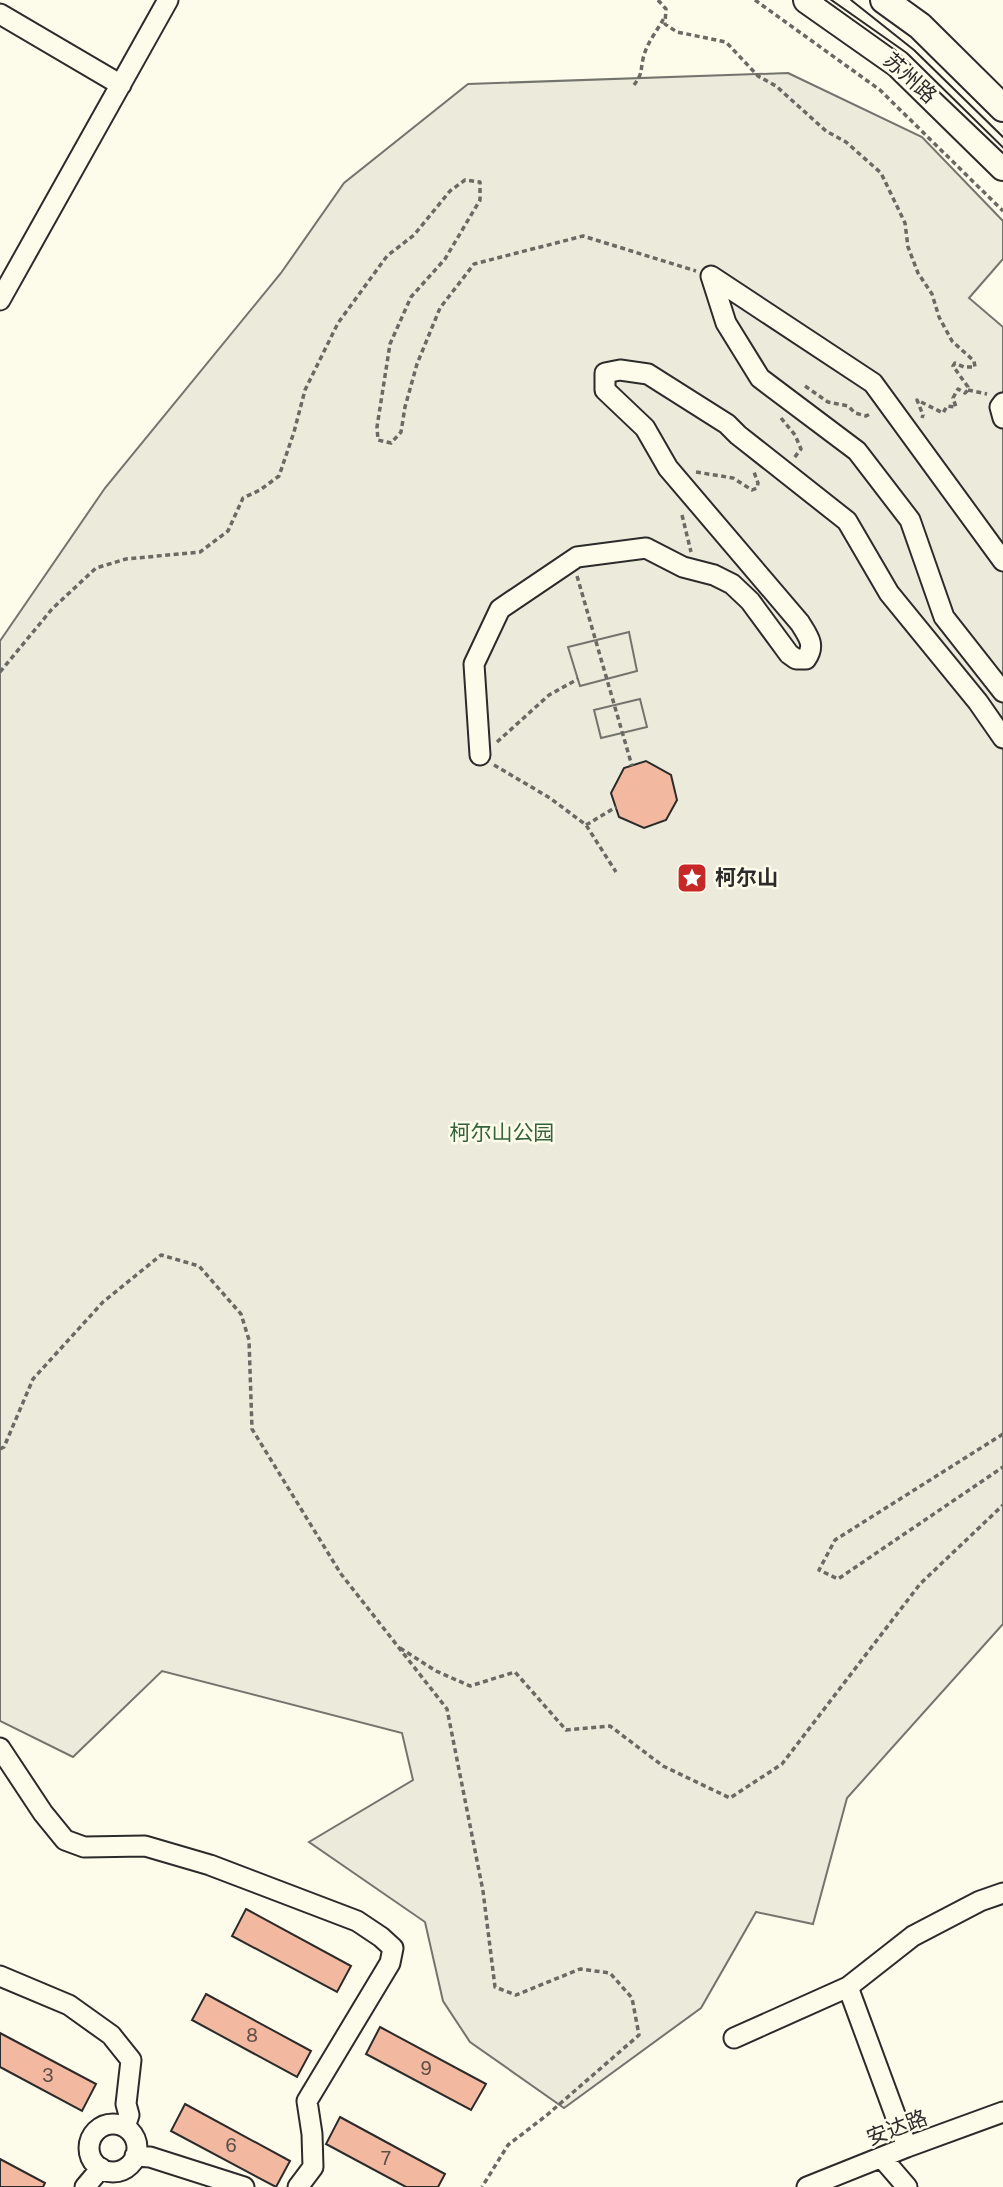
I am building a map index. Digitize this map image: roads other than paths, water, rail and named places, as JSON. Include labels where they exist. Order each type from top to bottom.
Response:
[{"type":"main road","name":"苏州路","points":[[807,0],[898,64],[1003,167]]},
{"type":"main road","name":"苏州路","points":[[884,0],[920,26],[1003,108]]},
{"type":"street","points":[[0,300],[167,0]]},
{"type":"street","points":[[1,18],[121,85]]},
{"type":"street","points":[[1003,561],[873,383],[711,276],[726,323],[760,378],[857,451],[910,520],[944,617],[1003,692]]},
{"type":"street","points":[[480,755],[474,664],[500,609],[577,557],[646,548],[683,567],[714,575],[733,584],[750,601],[789,654],[796,659],[806,659],[811,652],[812,642],[800,622],[668,468],[645,428],[605,390],[605,373],[620,370],[648,374],[727,424],[761,465],[847,521],[889,593],[978,702],[1003,738]]},
{"type":"street","points":[[1003,403],[1000,407],[1003,418]]},
{"type":"street","points":[[0,1748],[43,1813],[65,1840],[84,1847],[145,1846],[210,1865],[357,1921],[393,1948],[390,1963],[307,2102],[313,2167],[298,2187]]},
{"type":"street","points":[[734,2038],[848,1987],[913,1936],[980,1901],[1003,1893]]},
{"type":"street","points":[[0,1976],[69,2005],[111,2035],[131,2060],[127,2104],[129,2115],[125,2127]]},
{"type":"street","points":[[848,1987],[907,2147]]},
{"type":"street","name":"安达路","points":[[807,2187],[1003,2112]]},
{"type":"street","points":[[117,2124],[125,2127],[138,2148],[135,2156],[133,2163],[121,2170],[101,2168],[94,2162],[89,2151],[90,2139],[95,2131],[104,2126],[117,2124]]},
{"type":"street","points":[[135,2156],[150,2157],[244,2187]]},
{"type":"street","points":[[882,2158],[907,2187]]},
{"type":"street","points":[[85,2187],[101,2168]]},
{"type":"tram line","points":[[825,0],[895,50],[1003,153]]},
{"type":"tram line","points":[[851,0],[914,50],[1003,137]]},
{"type":"place","name":"柯尔山","points":[[692,878]]},
{"type":"park label","name":"柯尔山公园","points":[[502,1133]]}]
